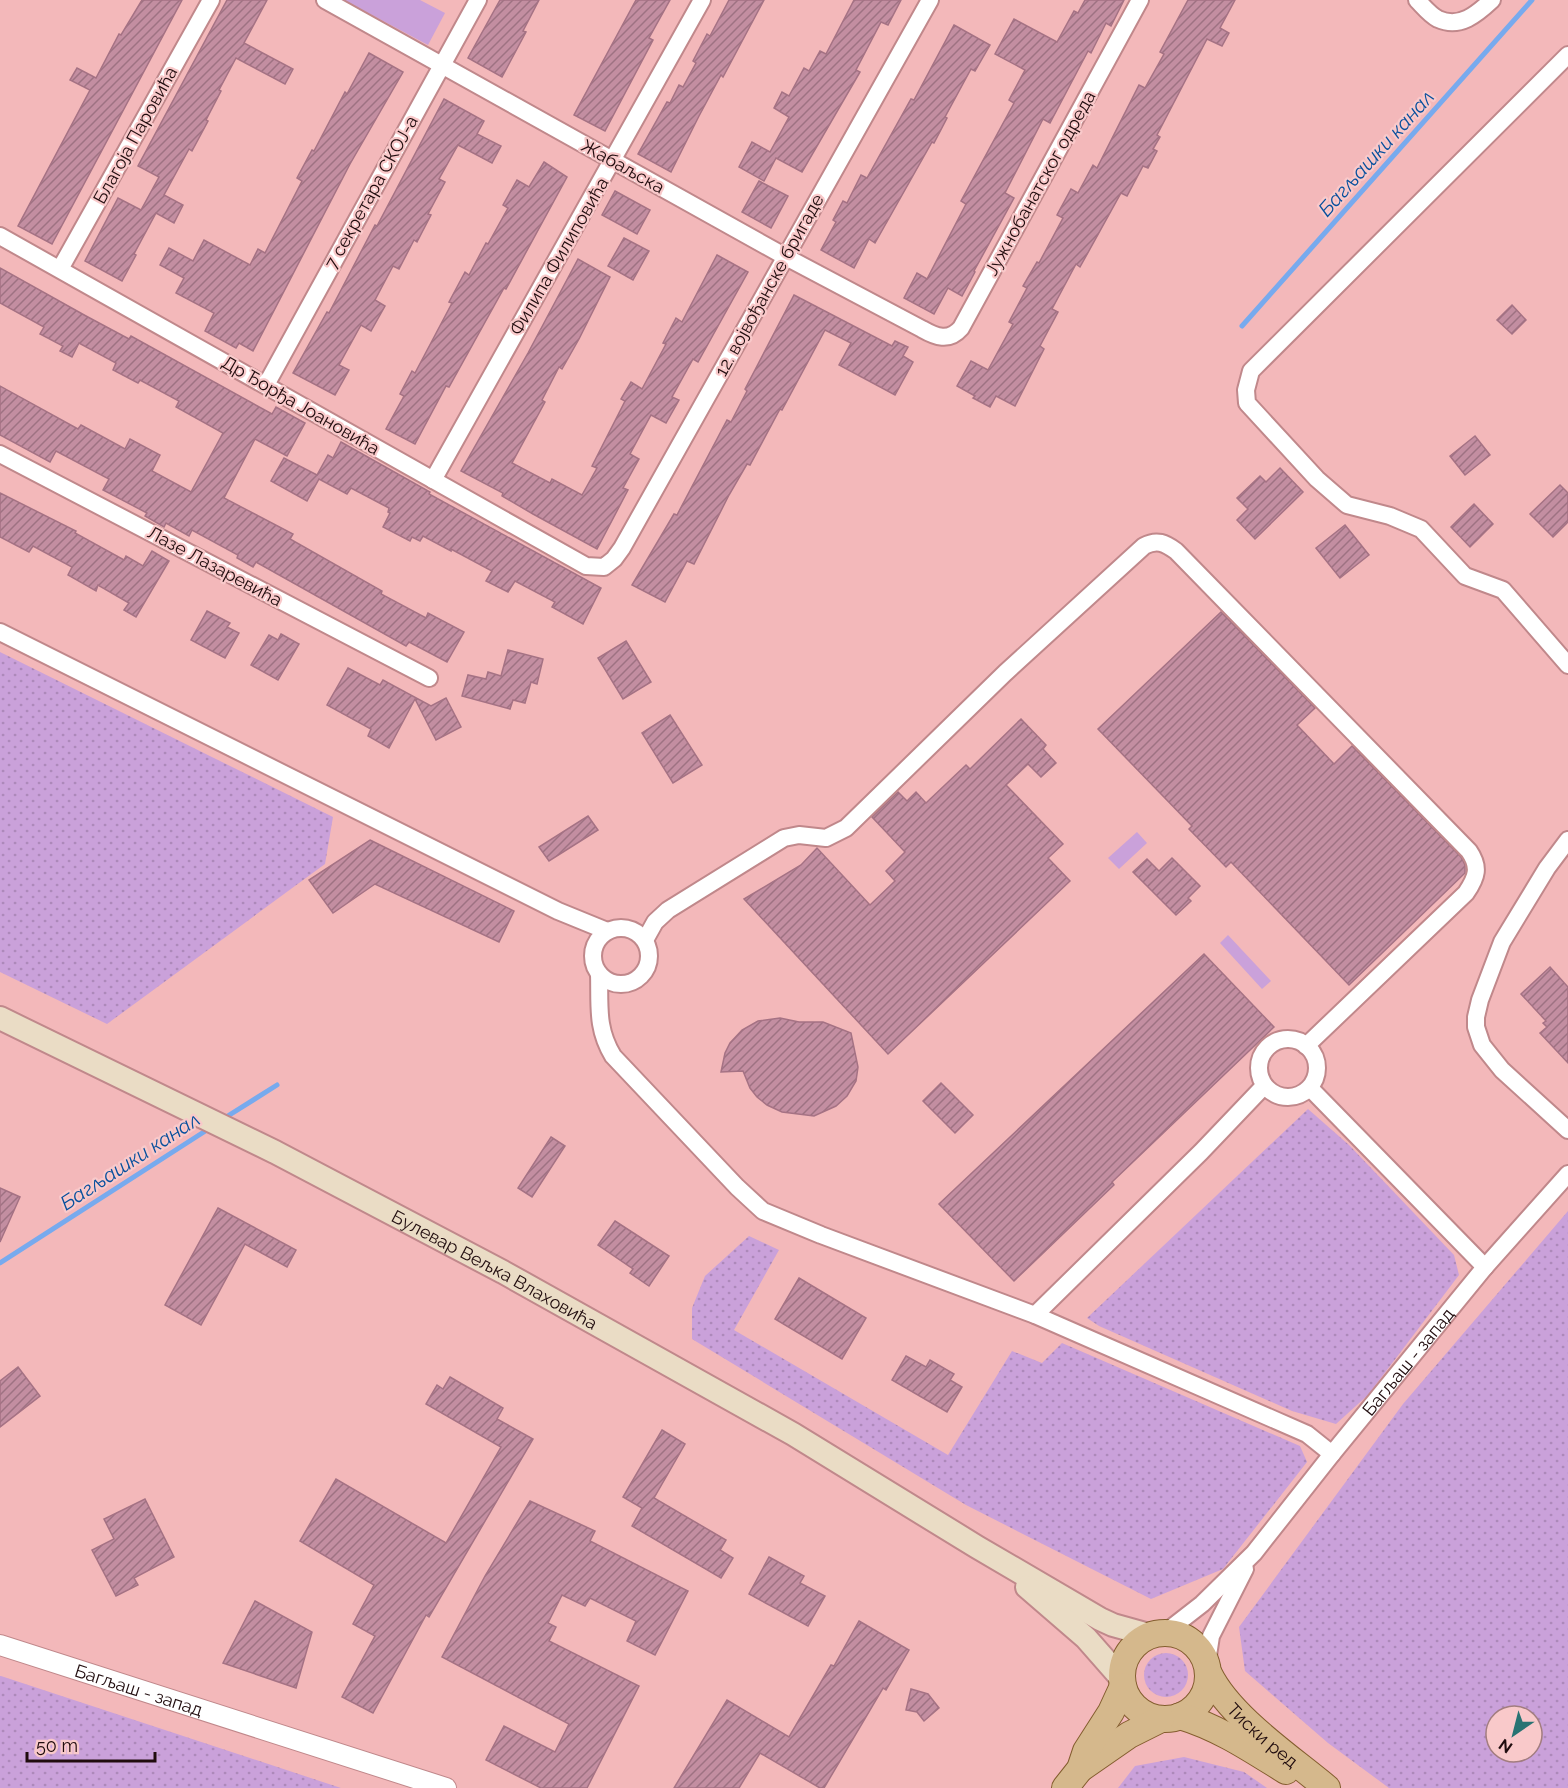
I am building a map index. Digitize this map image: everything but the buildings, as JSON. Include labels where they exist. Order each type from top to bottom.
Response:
[{"type":"main road","name":"Булевар Вељка Влаховића","points":[[0,1018],[236,1133],[445,1241],[793,1434],[1100,1619],[1124,1628],[1157,1633]]},
{"type":"main road","name":"Булевар Вељка Влаховића","points":[[977,1546],[1079,1632],[1099,1652],[1122,1683]]},
{"type":"main road","points":[[1157,1633],[1186,1637],[1202,1652],[1208,1668],[1207,1688],[1202,1700],[1192,1710],[1129,1735],[1072,1779],[1086,1751],[1111,1712],[1122,1683],[1123,1666],[1128,1653],[1137,1642],[1157,1633]]},
{"type":"main road","name":"Тиски ред","points":[[1208,1668],[1216,1688],[1236,1711],[1327,1788]]},
{"type":"main road","points":[[1122,1683],[1133,1705],[1151,1717],[1171,1718]]},
{"type":"main road","name":"Тиски ред","points":[[1171,1718],[1209,1726],[1314,1788]]},
{"type":"street","name":"Благоја Паровића","points":[[60,269],[211,0]]},
{"type":"street","name":"Жабаљска","points":[[325,0],[786,257],[922,329]]},
{"type":"street","name":"7 секретара СКОЈ-а","points":[[266,385],[477,0]]},
{"type":"street","name":"Филипа Филиповића","points":[[433,480],[702,0]]},
{"type":"street","name":"12. војвођанске бригаде","points":[[604,567],[622,548],[930,0]]},
{"type":"street","name":"Јужнобанатског одреда","points":[[922,329],[941,338],[956,334],[961,328],[1140,0]]},
{"type":"street","points":[[1417,0],[1438,19],[1455,23],[1476,15],[1492,0]]},
{"type":"street","points":[[1568,55],[1251,371],[1246,390],[1247,403],[1317,479],[1347,505],[1390,516],[1421,529],[1465,576],[1503,590],[1568,665]]},
{"type":"street","name":"Др Ђорђа Јоановића","points":[[0,236],[586,566],[604,567]]},
{"type":"street","name":"Лазе Лазаревића","points":[[0,454],[429,678]]},
{"type":"street","points":[[0,633],[564,914],[607,931],[625,928],[668,909],[784,838],[799,835],[826,838],[846,828],[1074,610],[1144,546],[1158,542],[1176,551],[1469,851],[1476,861],[1477,871],[1466,893],[1306,1046]]},
{"type":"street","points":[[1568,840],[1547,867],[1502,942],[1480,1000],[1476,1027],[1482,1045],[1502,1070],[1568,1130]]},
{"type":"street","points":[[645,940],[655,922],[668,909]]},
{"type":"street","points":[[564,914],[594,946]]},
{"type":"street","points":[[599,974],[615,983],[622,984],[636,979],[646,969],[649,954],[645,940],[639,934],[625,928]]},
{"type":"street","points":[[607,931],[594,946],[593,961],[599,974],[599,1011],[604,1041],[613,1056],[737,1187],[763,1211],[1035,1315],[1308,1434],[1332,1454]]},
{"type":"street","points":[[599,1011],[615,983]]},
{"type":"street","points":[[1292,1039],[1306,1046],[1313,1053],[1317,1071],[1310,1088],[1303,1094],[1287,1098],[1278,1096],[1264,1086],[1260,1079],[1258,1064],[1264,1050],[1270,1044],[1292,1039]]},
{"type":"street","points":[[1035,1315],[1201,1152],[1264,1086]]},
{"type":"street","points":[[1310,1088],[1485,1267]]},
{"type":"street","name":"Багљаш - запад","points":[[1157,1633],[1202,1604],[1254,1553],[1485,1267],[1568,1174]]},
{"type":"street","name":"Багљаш - запад","points":[[1208,1668],[1211,1636],[1254,1553]]},
{"type":"street","name":"Багљаш - запад","points":[[1,1646],[446,1788]]},
{"type":"shaded area","points":[[344,0],[420,0],[445,13],[428,45]]},
{"type":"shaded area","points":[[0,652],[333,817],[325,864],[107,1024],[0,972]]},
{"type":"shaded area","points":[[1137,832],[1147,843],[1119,869],[1108,858]]},
{"type":"shaded area","points":[[1228,935],[1271,981],[1262,989],[1220,943]]},
{"type":"shaded area","points":[[1308,1109],[1349,1145],[1454,1255],[1459,1275],[1368,1395],[1336,1424],[1292,1411],[1099,1326],[1087,1318]]},
{"type":"shaded area","points":[[1568,1211],[1568,1788],[1389,1788],[1328,1743],[1245,1671],[1239,1627],[1403,1404]]},
{"type":"shaded area","points":[[749,1236],[779,1250],[734,1330],[948,1455],[1012,1351],[1042,1363],[1062,1343],[1300,1446],[1307,1462],[1223,1569],[1151,1599],[966,1505],[692,1339],[692,1308],[705,1276]]},
{"type":"shaded area","points":[[1166,1653],[1181,1660],[1188,1675],[1181,1690],[1166,1697],[1151,1690],[1144,1675],[1151,1660]]},
{"type":"shaded area","points":[[1,1676],[341,1788],[0,1788]]},
{"type":"shaded area","points":[[1184,1757],[1244,1772],[1267,1788],[1118,1788],[1135,1766]]},
{"type":"waterway","name":"Багљашки канал","points":[[1242,326],[1532,0]]},
{"type":"waterway","name":"Багљашки канал","points":[[223,1119],[277,1085]]},
{"type":"waterway","name":"Багљашки канал","points":[[0,1263],[210,1128]]}]
